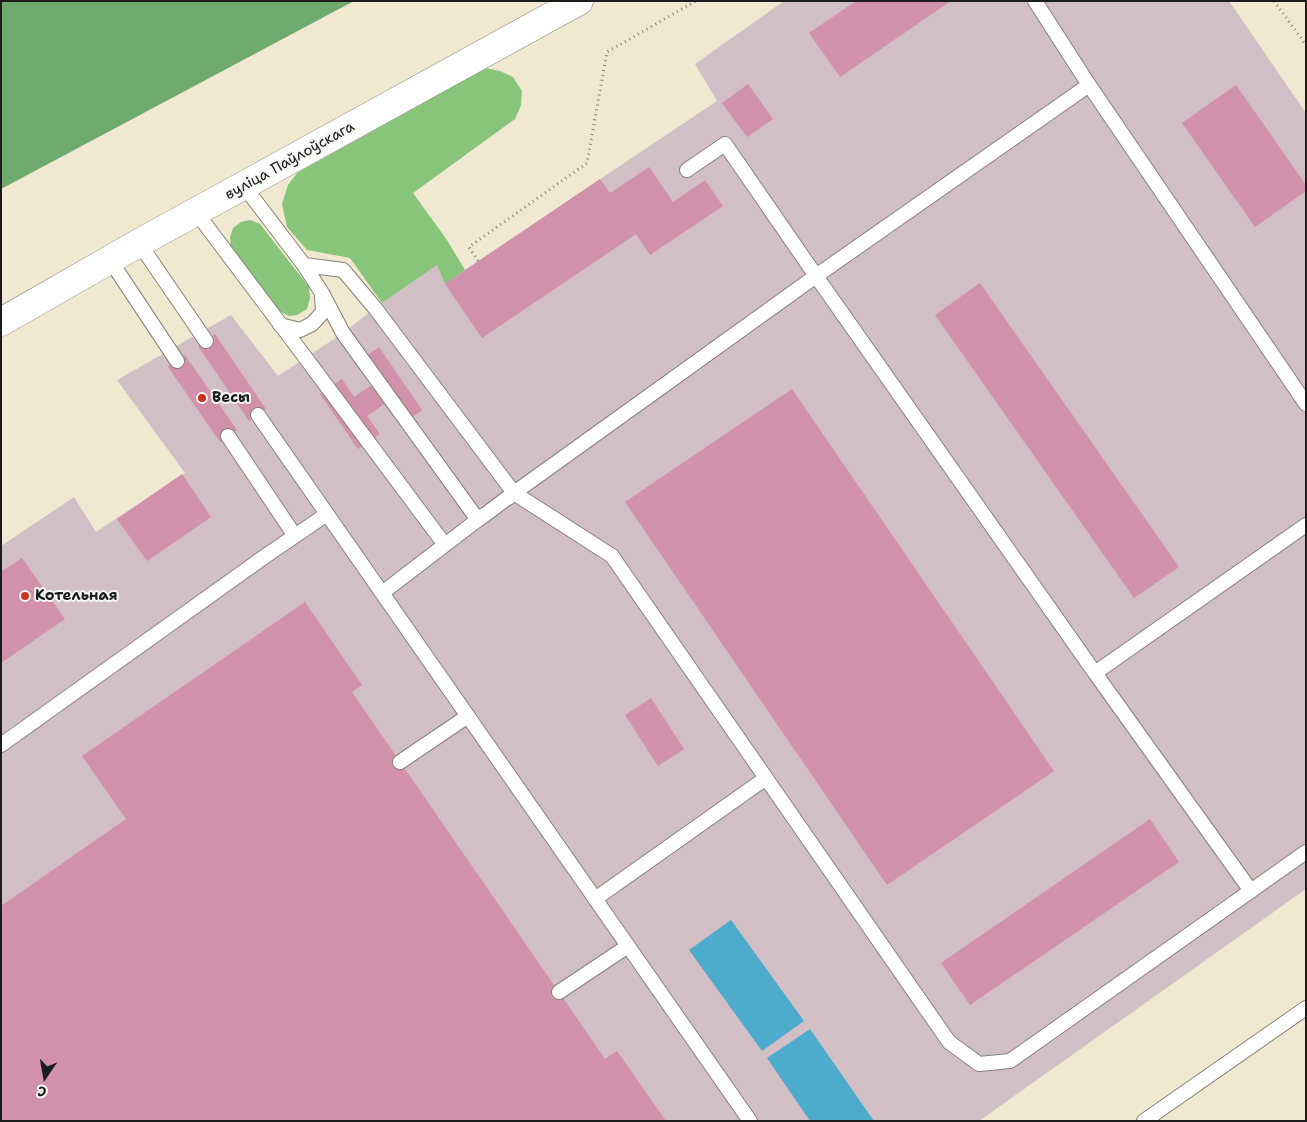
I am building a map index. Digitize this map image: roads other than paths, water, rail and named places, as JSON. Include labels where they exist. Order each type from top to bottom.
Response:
[{"type":"street","name":"вуліца Паўлоўскага","points":[[1,322],[139,243],[579,1]]},
{"type":"lane","points":[[1035,1],[1089,86],[1306,404]]},
{"type":"lane","points":[[382,593],[514,493],[816,276],[1089,86]]},
{"type":"lane","points":[[687,170],[725,144],[1250,891]]},
{"type":"lane","points":[[244,186],[304,265],[322,293],[343,333],[478,520]]},
{"type":"lane","points":[[196,212],[444,545]]},
{"type":"lane","points":[[139,243],[206,340]]},
{"type":"lane","points":[[110,260],[177,361]]},
{"type":"lane","points":[[304,265],[343,270],[375,308],[514,493],[612,556],[949,1042],[979,1064],[1010,1061],[1306,852]]},
{"type":"lane","points":[[280,325],[300,330],[312,324],[323,312],[322,293]]},
{"type":"lane","points":[[258,415],[750,1121]]},
{"type":"lane","points":[[228,436],[295,536]]},
{"type":"lane","points":[[1,745],[327,514]]},
{"type":"lane","points":[[1095,673],[1306,526]]},
{"type":"lane","points":[[400,762],[468,716]]},
{"type":"lane","points":[[595,899],[766,778]]},
{"type":"lane","points":[[559,992],[628,946]]},
{"type":"lane","points":[[1144,1121],[1306,1008]]},
{"type":"water","points":[[731,920],[804,1021],[762,1051],[689,950]]},
{"type":"water","points":[[810,1029],[874,1121],[810,1121],[767,1058]]},
{"type":"place","name":"Весы","points":[[202,398]]},
{"type":"place","name":"Котельная","points":[[25,596]]}]
